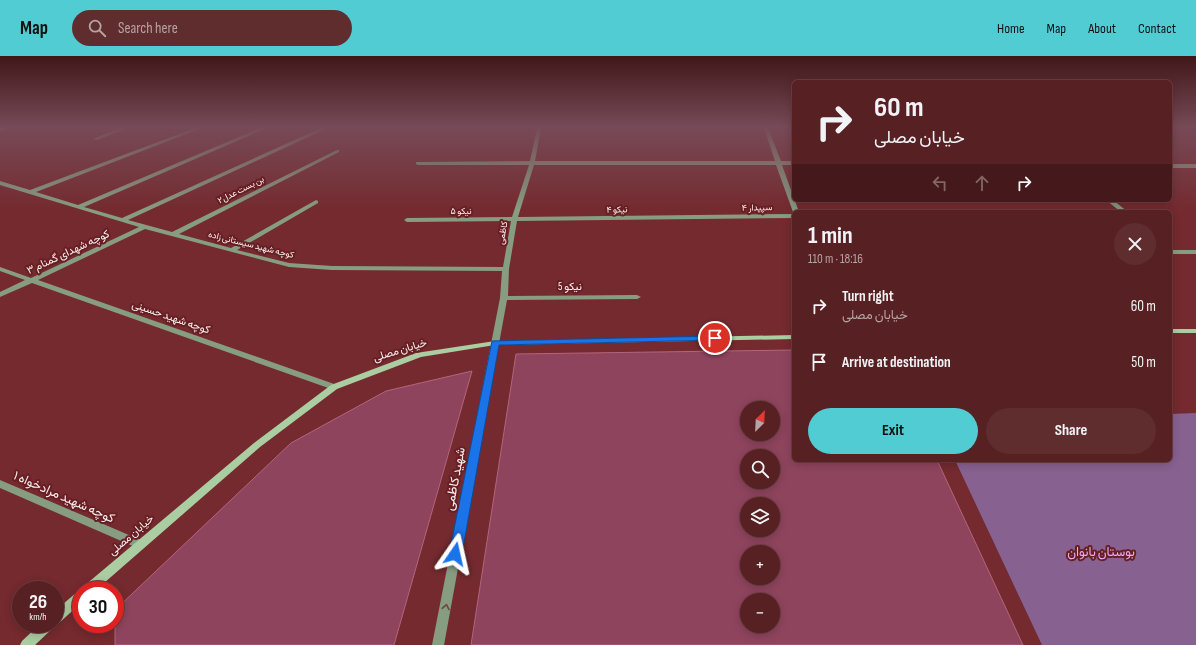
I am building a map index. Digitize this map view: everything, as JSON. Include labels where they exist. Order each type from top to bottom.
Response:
[{"type":"street","points":[[31,192],[127,155]]},
{"type":"street","points":[[78,207],[200,155]]},
{"type":"street","points":[[124,220],[266,155]]},
{"type":"street","name":"بن بست عدل۲","points":[[174,234],[328,155]]},
{"type":"street","name":"کاظمی","points":[[495,343],[504,298],[506,270],[514,220],[533,155]]},
{"type":"street","points":[[776,155],[792,200]]},
{"type":"street","points":[[418,162],[792,163]]},
{"type":"street","points":[[1172,166],[1196,166]]},
{"type":"street","name":"کوچه شهید سیستانی زاده","points":[[0,183],[144,227],[289,265],[332,268],[506,270]]},
{"type":"street","points":[[232,250],[316,202]]},
{"type":"street","points":[[1112,202],[1122,210]]},
{"type":"street","name":"سپیدار ۴","points":[[721,217],[792,216]]},
{"type":"street","name":"نیکو ۴","points":[[514,220],[721,217]]},
{"type":"street","name":"نیکو ۵","points":[[407,220],[514,220]]},
{"type":"street","name":"۳ کوچه شهدای گمنام","points":[[0,295],[144,227]]},
{"type":"street","points":[[1172,248],[1178,252]]},
{"type":"street","points":[[1172,252],[1196,252]]},
{"type":"street","name":"کوچه شهید حسینی","points":[[0,269],[334,387]]},
{"type":"street","name":"نیکو 5","points":[[504,298],[637,297]]},
{"type":"street","points":[[1172,331],[1196,331]]},
{"type":"street","name":"خیابان مصلی","points":[[98,581],[139,544],[257,445],[334,387],[419,355],[495,343],[792,337]]},
{"type":"street","name":"شهید کاظمی","points":[[438,645],[495,343]]},
{"type":"street","name":"۱ کوچه شهید مرادخواه","points":[[0,484],[139,544]]},
{"type":"street","points":[[64,611],[72,604]]},
{"type":"street","points":[[26,645],[40,633]]},
{"type":"green space","name":"بوستان بانوان","points":[[1196,413],[1196,645],[1042,645],[956,462],[1172,462],[1172,414]]},
{"type":"building","points":[[792,350],[792,462],[938,462],[1023,645],[471,645],[516,354]]},
{"type":"building","points":[[472,371],[394,645],[115,645],[115,633],[124,633],[124,601],[291,443],[386,391]]},
{"type":"route","points":[[455,554],[495,343],[715,338]]}]
